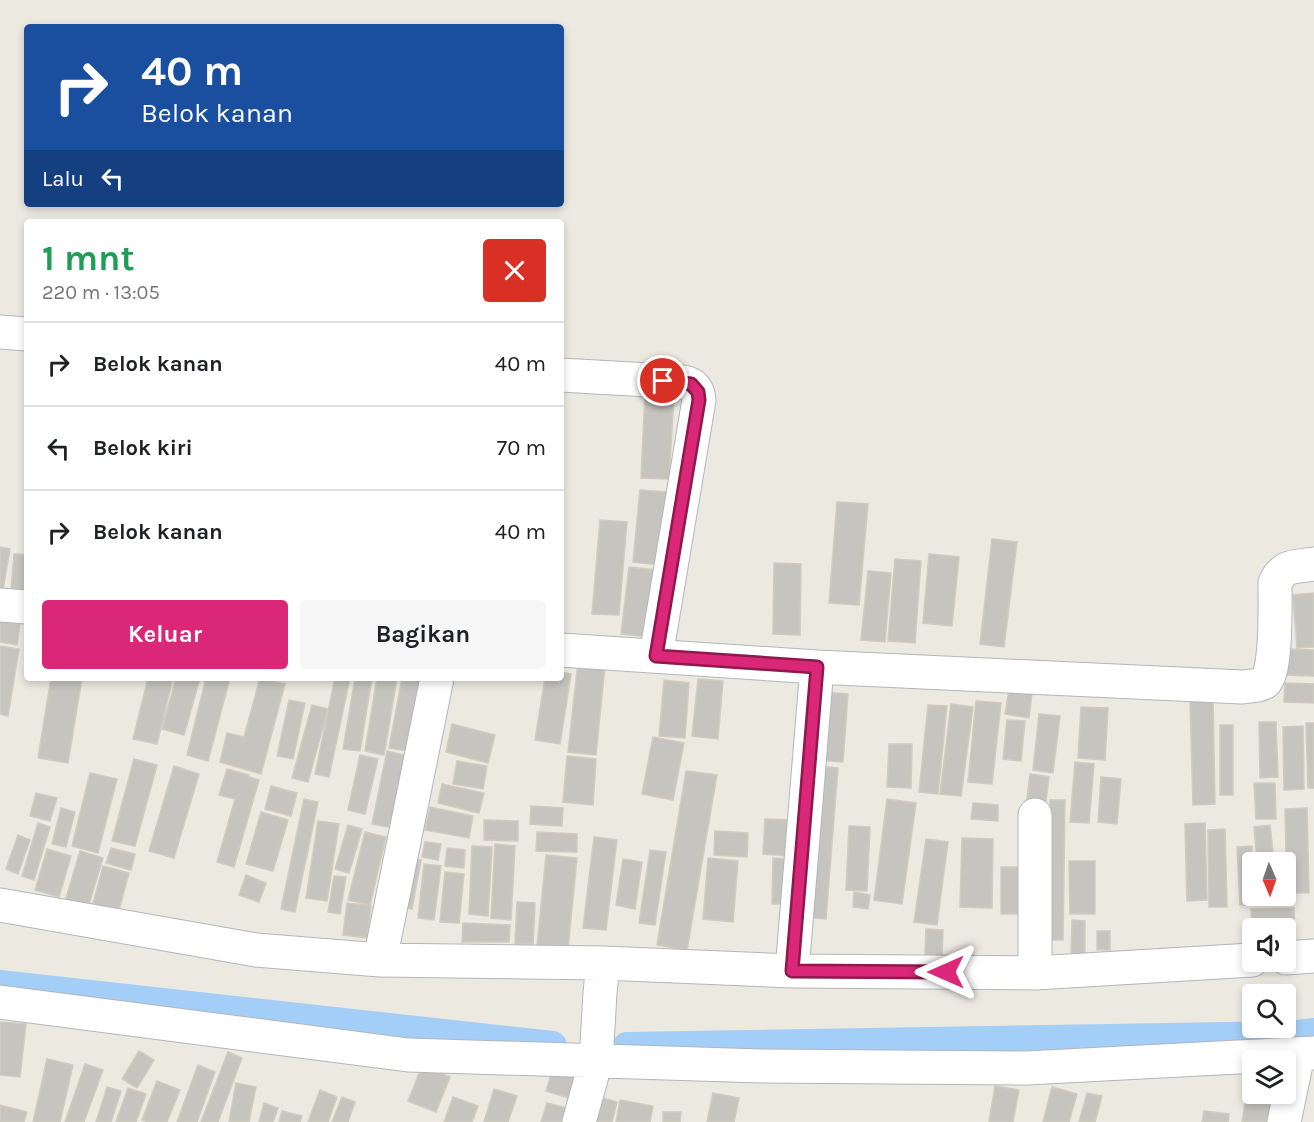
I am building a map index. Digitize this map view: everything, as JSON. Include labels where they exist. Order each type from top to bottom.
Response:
[{"type":"street","points":[[0,332],[24,334]]},
{"type":"street","points":[[564,375],[683,382],[691,384],[698,392],[699,400],[656,656]]},
{"type":"street","points":[[564,650],[817,667],[1242,687],[1265,682],[1273,662],[1275,583],[1279,574],[1288,568],[1314,564]]},
{"type":"street","points":[[0,605],[24,607]]},
{"type":"street","points":[[792,971],[817,667]]},
{"type":"street","points":[[380,960],[436,681]]},
{"type":"street","points":[[1035,816],[1035,973]]},
{"type":"street","points":[[0,905],[256,950],[602,978],[792,971],[1035,973],[1242,961]]},
{"type":"street","points":[[1296,957],[1314,956]]},
{"type":"street","points":[[579,1122],[597,1056],[602,978]]},
{"type":"street","points":[[0,1002],[408,1055],[597,1056],[761,1066],[1027,1068],[1306,1054],[1284,1122]]},
{"type":"building","points":[[645,393],[674,395],[669,479],[641,478]]},
{"type":"building","points":[[640,490],[668,492],[661,565],[633,562]]},
{"type":"building","points":[[837,502],[868,504],[859,605],[829,603]]},
{"type":"building","points":[[600,520],[627,522],[619,615],[592,614]]},
{"type":"building","points":[[992,539],[1017,542],[1004,647],[980,644]]},
{"type":"building","points":[[0,547],[10,549],[2,595],[0,595]]},
{"type":"building","points":[[14,554],[24,555],[24,591],[11,590]]},
{"type":"building","points":[[929,554],[959,557],[952,626],[923,623]]},
{"type":"building","points":[[895,559],[921,561],[915,643],[888,641]]},
{"type":"building","points":[[774,563],[801,564],[800,635],[773,634]]},
{"type":"building","points":[[629,567],[657,570],[649,637],[621,634]]},
{"type":"building","points":[[868,571],[891,573],[885,642],[861,640]]},
{"type":"building","points":[[1314,593],[1314,647],[1297,648],[1293,595]]},
{"type":"building","points":[[0,613],[21,616],[17,645],[0,642]]},
{"type":"building","points":[[0,646],[19,649],[8,716],[0,714]]},
{"type":"building","points":[[1284,649],[1314,650],[1314,676],[1283,675]]},
{"type":"building","points":[[578,662],[605,665],[596,755],[568,752]]},
{"type":"building","points":[[564,673],[571,674],[560,744],[535,740],[545,681],[564,681]]},
{"type":"building","points":[[698,679],[723,681],[718,739],[692,736]]},
{"type":"building","points":[[664,680],[689,683],[685,738],[659,736]]},
{"type":"building","points":[[51,681],[82,681],[68,763],[38,758]]},
{"type":"building","points":[[147,681],[172,681],[157,744],[133,739]]},
{"type":"building","points":[[175,681],[199,681],[184,735],[162,729]]},
{"type":"building","points":[[205,681],[229,681],[208,761],[187,755]]},
{"type":"building","points":[[259,681],[285,684],[261,774],[220,762],[227,733],[244,737]]},
{"type":"building","points":[[334,681],[349,681],[329,777],[315,774]]},
{"type":"building","points":[[354,681],[372,681],[360,751],[343,749]]},
{"type":"building","points":[[377,681],[396,681],[384,755],[365,751]]},
{"type":"building","points":[[401,681],[420,681],[407,751],[389,748]]},
{"type":"building","points":[[1285,683],[1314,684],[1314,703],[1284,702]]},
{"type":"building","points":[[1009,690],[1032,693],[1029,718],[1005,714]]},
{"type":"building","points":[[821,692],[848,694],[843,762],[817,760]]},
{"type":"building","points":[[289,700],[305,703],[293,759],[277,756]]},
{"type":"building","points":[[1190,700],[1213,700],[1215,804],[1193,805]]},
{"type":"building","points":[[976,701],[1001,703],[992,784],[968,782]]},
{"type":"building","points":[[951,704],[973,707],[961,796],[940,794]]},
{"type":"building","points":[[312,705],[328,709],[308,782],[292,778]]},
{"type":"building","points":[[928,705],[947,706],[938,794],[919,792]]},
{"type":"building","points":[[1081,707],[1108,708],[1105,760],[1078,758]]},
{"type":"building","points":[[1039,714],[1060,716],[1053,773],[1033,770]]},
{"type":"building","points":[[1007,720],[1025,721],[1021,761],[1003,759]]},
{"type":"building","points":[[1259,722],[1276,722],[1278,777],[1260,778]]},
{"type":"building","points":[[1306,723],[1314,723],[1314,788],[1308,788]]},
{"type":"building","points":[[452,724],[495,735],[488,763],[446,752]]},
{"type":"building","points":[[1220,725],[1233,725],[1233,795],[1220,795]]},
{"type":"building","points":[[1303,726],[1304,789],[1284,790],[1283,727]]},
{"type":"building","points":[[653,737],[684,743],[673,800],[642,794]]},
{"type":"building","points":[[889,744],[912,744],[911,788],[887,787]]},
{"type":"building","points":[[387,751],[408,756],[393,828],[372,824]]},
{"type":"building","points":[[360,755],[378,759],[365,814],[348,810]]},
{"type":"building","points":[[567,756],[596,759],[593,805],[563,802]]},
{"type":"building","points":[[134,759],[157,765],[135,846],[112,841]]},
{"type":"building","points":[[457,761],[487,766],[483,789],[453,784]]},
{"type":"building","points":[[1075,762],[1094,764],[1089,823],[1070,822]]},
{"type":"building","points":[[174,766],[199,774],[174,858],[149,851]]},
{"type":"building","points":[[815,766],[838,768],[826,919],[803,917]]},
{"type":"building","points":[[227,769],[259,780],[234,867],[217,862],[235,799],[219,795]]},
{"type":"building","points":[[686,771],[717,775],[687,950],[657,945]]},
{"type":"building","points":[[90,773],[117,779],[98,853],[72,846]]},
{"type":"building","points":[[1030,774],[1049,777],[1045,809],[1026,807]]},
{"type":"building","points":[[1101,777],[1121,779],[1117,824],[1098,822]]},
{"type":"building","points":[[1254,783],[1275,783],[1276,819],[1256,819]]},
{"type":"building","points":[[442,784],[484,793],[479,813],[438,803]]},
{"type":"building","points":[[271,786],[297,793],[291,816],[265,809]]},
{"type":"building","points":[[36,793],[57,798],[50,821],[30,816]]},
{"type":"building","points":[[304,799],[318,802],[295,912],[281,909]]},
{"type":"building","points":[[887,799],[916,803],[902,904],[874,900]]},
{"type":"building","points":[[1050,800],[1065,800],[1063,940],[1047,940]]},
{"type":"building","points":[[973,803],[998,805],[998,821],[971,819]]},
{"type":"building","points":[[531,806],[563,808],[562,826],[530,824]]},
{"type":"building","points":[[430,807],[473,816],[469,838],[425,830]]},
{"type":"building","points":[[61,808],[75,812],[66,847],[52,844]]},
{"type":"building","points":[[1307,808],[1309,893],[1296,893],[1296,852],[1286,852],[1285,809]]},
{"type":"building","points":[[261,812],[288,820],[273,871],[246,864]]},
{"type":"building","points":[[765,819],[792,820],[790,856],[763,854]]},
{"type":"building","points":[[484,820],[518,821],[518,841],[484,840]]},
{"type":"building","points":[[318,821],[339,824],[327,901],[306,898]]},
{"type":"building","points":[[38,823],[50,827],[34,880],[22,876]]},
{"type":"building","points":[[1205,823],[1207,900],[1187,901],[1185,824]]},
{"type":"building","points":[[348,825],[362,829],[349,873],[335,869]]},
{"type":"building","points":[[1270,825],[1273,852],[1256,852],[1254,827]]},
{"type":"building","points":[[849,826],[870,827],[867,891],[846,890]]},
{"type":"building","points":[[1225,829],[1227,907],[1209,907],[1208,830]]},
{"type":"building","points":[[715,831],[748,833],[747,857],[714,855]]},
{"type":"building","points":[[365,832],[386,837],[370,905],[348,900]]},
{"type":"building","points":[[537,832],[577,834],[577,852],[536,851]]},
{"type":"building","points":[[18,835],[30,840],[18,874],[6,869]]},
{"type":"building","points":[[594,837],[617,840],[606,930],[583,928]]},
{"type":"building","points":[[962,838],[993,839],[992,908],[960,907]]},
{"type":"building","points":[[926,839],[948,842],[937,925],[914,922]]},
{"type":"building","points":[[425,842],[441,844],[438,860],[422,857]]},
{"type":"building","points":[[495,844],[515,846],[511,920],[491,918]]},
{"type":"building","points":[[472,846],[492,847],[488,916],[469,914]]},
{"type":"building","points":[[1252,846],[1252,852],[1242,852],[1242,905],[1240,905],[1237,847]]},
{"type":"building","points":[[111,848],[135,854],[131,870],[106,863]]},
{"type":"building","points":[[447,848],[465,850],[464,868],[445,866]]},
{"type":"building","points":[[47,849],[71,856],[59,897],[35,890]]},
{"type":"building","points":[[650,850],[666,852],[655,925],[639,923]]},
{"type":"building","points":[[80,851],[103,858],[87,911],[64,905]]},
{"type":"building","points":[[546,855],[577,858],[568,949],[537,947]]},
{"type":"building","points":[[708,858],[738,861],[733,922],[703,919]]},
{"type":"building","points":[[773,858],[788,859],[787,904],[772,904]]},
{"type":"building","points":[[413,859],[421,860],[412,909],[405,907]]},
{"type":"building","points":[[623,859],[642,862],[635,909],[616,905]]},
{"type":"building","points":[[1069,861],[1095,861],[1095,914],[1070,914]]},
{"type":"building","points":[[424,864],[441,866],[434,920],[418,918]]},
{"type":"building","points":[[103,866],[129,873],[119,910],[93,904]]},
{"type":"building","points":[[1001,867],[1031,867],[1031,914],[1001,914]]},
{"type":"building","points":[[445,872],[464,874],[459,923],[440,922]]},
{"type":"building","points":[[246,875],[266,883],[259,902],[239,895]]},
{"type":"building","points":[[334,876],[346,877],[340,914],[328,912]]},
{"type":"building","points":[[854,892],[870,895],[868,909],[853,907]]},
{"type":"building","points":[[517,902],[535,903],[533,944],[515,944]]},
{"type":"building","points":[[347,903],[371,906],[367,938],[343,935]]},
{"type":"building","points":[[1294,908],[1294,918],[1251,918],[1251,909]]},
{"type":"building","points":[[1072,920],[1085,921],[1085,954],[1071,953]]},
{"type":"building","points":[[463,923],[510,925],[509,942],[462,942]]},
{"type":"building","points":[[926,929],[943,930],[942,957],[925,956]]},
{"type":"building","points":[[1097,931],[1110,931],[1110,950],[1097,950]]},
{"type":"building","points":[[0,1022],[26,1024],[20,1077],[0,1075]]},
{"type":"building","points":[[139,1051],[154,1060],[137,1088],[122,1079]]},
{"type":"building","points":[[228,1052],[242,1058],[218,1122],[201,1122]]},
{"type":"building","points":[[47,1059],[73,1065],[60,1122],[33,1122]]},
{"type":"building","points":[[85,1064],[103,1070],[84,1122],[65,1122]]},
{"type":"building","points":[[198,1065],[215,1072],[197,1122],[177,1122]]},
{"type":"building","points":[[422,1066],[450,1077],[436,1112],[408,1101]]},
{"type":"building","points":[[553,1068],[585,1078],[579,1101],[546,1091]]},
{"type":"building","points":[[157,1081],[180,1090],[167,1122],[142,1120]]},
{"type":"building","points":[[236,1083],[256,1087],[249,1122],[229,1122]]},
{"type":"building","points":[[995,1086],[1019,1090],[1013,1122],[989,1122]]},
{"type":"building","points":[[107,1087],[121,1091],[111,1122],[96,1122]]},
{"type":"building","points":[[1052,1087],[1077,1094],[1069,1122],[1043,1122]]},
{"type":"building","points":[[128,1088],[146,1094],[136,1122],[116,1122]]},
{"type":"building","points":[[494,1089],[517,1096],[508,1122],[484,1122]]},
{"type":"building","points":[[320,1090],[337,1097],[328,1122],[308,1122]]},
{"type":"building","points":[[713,1093],[739,1098],[734,1122],[707,1122]]},
{"type":"building","points":[[1087,1093],[1102,1096],[1095,1122],[1079,1122]]},
{"type":"building","points":[[596,1096],[617,1102],[612,1122],[589,1122]]},
{"type":"building","points":[[342,1097],[355,1102],[348,1122],[332,1122]]},
{"type":"building","points":[[453,1097],[478,1106],[472,1122],[444,1122]]},
{"type":"building","points":[[620,1100],[653,1106],[650,1122],[616,1122]]},
{"type":"building","points":[[264,1103],[278,1108],[273,1122],[259,1122]]},
{"type":"building","points":[[547,1103],[570,1109],[567,1122],[541,1122]]},
{"type":"building","points":[[1245,1104],[1278,1104],[1275,1122],[1242,1122]]},
{"type":"building","points":[[0,1105],[27,1112],[24,1122],[0,1122]]},
{"type":"building","points":[[282,1111],[302,1116],[300,1122],[279,1122]]},
{"type":"building","points":[[1204,1111],[1229,1114],[1228,1122],[1202,1122]]},
{"type":"building","points":[[663,1112],[681,1112],[680,1122],[663,1122]]},
{"type":"waterway","points":[[0,985],[552,1046]]},
{"type":"waterway","points":[[627,1047],[1290,1036],[1314,1033]]},
{"type":"route","points":[[663,381],[691,384],[698,392],[699,400],[656,656],[817,667],[792,971],[946,972]]}]
